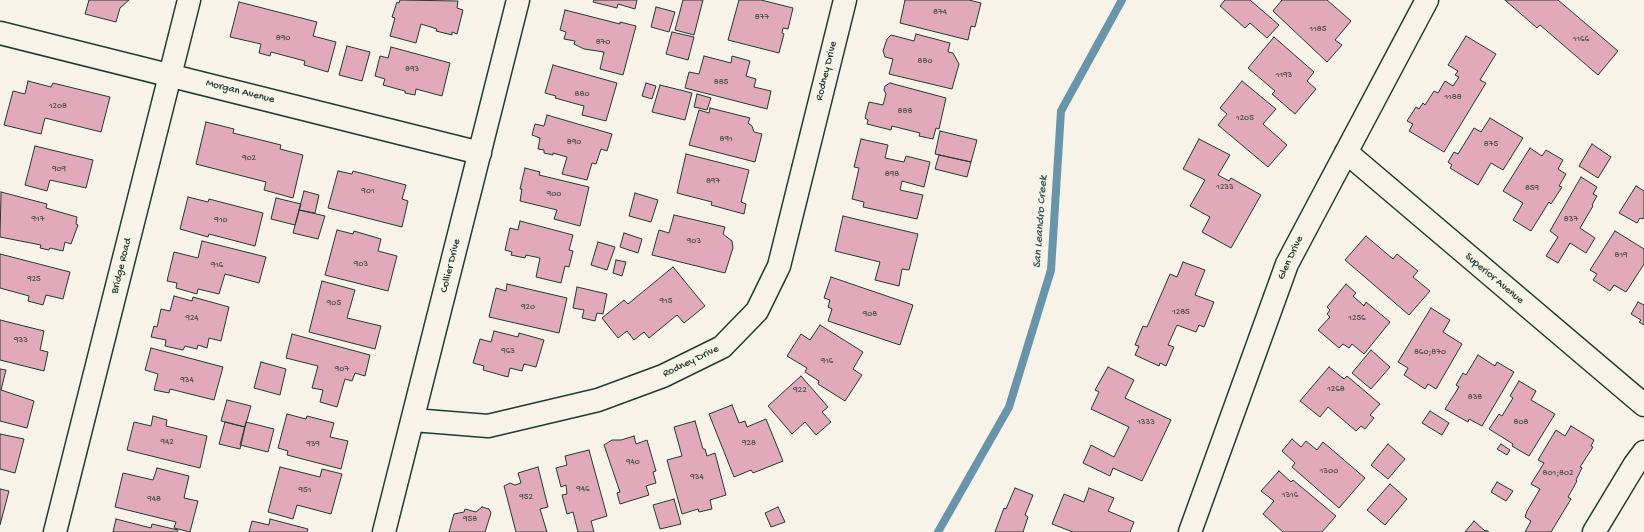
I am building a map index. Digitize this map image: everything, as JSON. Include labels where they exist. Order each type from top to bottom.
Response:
[{"type":"street","name":"Bridge Road","points":[[55,532],[171,76],[188,0]]},
{"type":"street","name":"Collier Drive","points":[[384,532],[518,0]]},
{"type":"street","name":"Rodney Drive","points":[[413,420],[488,426],[598,400],[663,376],[722,347],[757,311],[778,266],[845,0]]},
{"type":"street","name":"Glen Drive","points":[[1190,532],[1287,264],[1427,0]]},
{"type":"street","name":"Morgan Avenue","points":[[0,33],[480,153]]},
{"type":"street","name":"Superior Avenue","points":[[1346,152],[1644,405]]},
{"type":"street","points":[[1594,532],[1635,464],[1644,452]]},
{"type":"building","points":[[89,0],[129,0],[120,8],[116,22],[85,14]]},
{"type":"building","points":[[400,0],[458,1],[457,8],[463,10],[457,34],[452,32],[452,35],[436,31],[437,29],[421,24],[416,43],[390,36],[395,18],[392,17],[397,2],[399,3]]},
{"type":"building","points":[[594,0],[637,0],[635,9],[618,4],[617,8],[593,2]]},
{"type":"building","points":[[683,0],[703,0],[694,35],[675,30]]},
{"type":"building","points":[[739,0],[761,0],[793,8],[788,29],[783,28],[782,33],[784,34],[779,53],[728,40]]},
{"type":"building","points":[[905,0],[969,0],[981,3],[975,27],[971,26],[968,40],[900,23]]},
{"type":"building","points":[[1225,0],[1250,0],[1279,25],[1267,38],[1250,23],[1245,28],[1220,6]]},
{"type":"building","points":[[1282,0],[1327,0],[1351,21],[1335,40],[1342,45],[1327,62],[1273,11]]},
{"type":"building","points":[[1505,0],[1558,0],[1618,51],[1598,75],[1540,25],[1537,28]]},
{"type":"building","points":[[239,2],[317,22],[313,36],[336,42],[328,72],[304,65],[305,61],[271,52],[270,56],[259,53],[261,44],[230,37]]},
{"type":"building","points":[[656,7],[675,12],[669,32],[651,27]]},
{"type":"building","points":[[565,10],[620,24],[620,22],[636,26],[623,75],[600,69],[604,52],[584,49],[574,44],[575,41],[564,39],[566,32],[560,30]]},
{"type":"building","points":[[672,32],[694,37],[688,60],[666,54]]},
{"type":"building","points":[[916,34],[950,43],[948,52],[953,53],[959,64],[952,89],[889,74],[893,59],[885,57],[883,51],[887,39],[891,35],[914,41]]},
{"type":"building","points":[[1466,36],[1496,54],[1480,80],[1486,83],[1444,152],[1409,131],[1413,124],[1407,121],[1416,107],[1419,109],[1423,103],[1425,105],[1434,91],[1438,93],[1445,81],[1453,86],[1459,77],[1455,75],[1458,71],[1448,65]]},
{"type":"building","points":[[1274,37],[1314,72],[1307,81],[1316,89],[1295,114],[1272,94],[1275,91],[1248,68]]},
{"type":"building","points":[[347,46],[370,52],[362,81],[339,75]]},
{"type":"building","points":[[391,47],[450,63],[442,96],[416,89],[415,95],[383,85],[385,79],[375,76],[380,56],[388,58]]},
{"type":"building","points":[[704,56],[731,63],[732,56],[750,61],[746,76],[756,79],[754,87],[771,91],[767,109],[685,88],[689,72],[699,74]]},
{"type":"building","points":[[553,65],[617,83],[606,121],[582,115],[584,106],[555,98],[556,96],[545,93]]},
{"type":"building","points":[[28,81],[51,87],[53,83],[110,97],[101,132],[45,118],[41,134],[4,125],[13,91],[25,94]]},
{"type":"building","points":[[1242,81],[1276,109],[1263,124],[1287,145],[1268,167],[1218,125],[1227,114],[1220,108]]},
{"type":"building","points":[[646,83],[656,86],[652,99],[642,96]]},
{"type":"building","points":[[890,83],[946,98],[939,129],[936,128],[933,139],[919,136],[920,133],[892,126],[891,130],[867,124],[868,120],[865,118],[869,102],[883,105],[886,94],[884,90],[885,86]]},
{"type":"building","points":[[660,85],[692,93],[685,120],[652,112]]},
{"type":"building","points":[[697,94],[711,98],[707,110],[694,107]]},
{"type":"building","points":[[710,108],[750,118],[748,123],[752,126],[754,132],[762,134],[755,162],[689,145],[699,110],[709,113]]},
{"type":"building","points":[[547,115],[612,134],[607,151],[601,149],[596,164],[592,163],[587,180],[562,174],[567,157],[553,153],[553,155],[544,153],[544,150],[538,149],[540,138],[532,135],[535,124],[544,126]]},
{"type":"building","points":[[1490,118],[1523,138],[1503,170],[1491,163],[1478,185],[1450,168],[1452,165],[1448,162],[1454,152],[1458,154],[1474,128],[1481,132]]},
{"type":"building","points":[[206,122],[234,129],[233,133],[281,145],[280,149],[303,155],[293,198],[264,190],[266,182],[196,164]]},
{"type":"building","points":[[940,131],[977,140],[971,162],[935,154]]},
{"type":"building","points":[[861,139],[888,145],[885,158],[904,162],[906,156],[930,162],[924,187],[902,181],[900,190],[923,195],[917,219],[863,207],[864,202],[852,199],[859,168],[854,167]]},
{"type":"building","points":[[1199,139],[1230,155],[1218,175],[1229,181],[1231,178],[1261,195],[1231,248],[1202,232],[1210,217],[1190,206],[1205,180],[1183,169]]},
{"type":"building","points":[[1592,144],[1611,157],[1598,178],[1579,166]]},
{"type":"building","points":[[35,146],[93,160],[86,188],[50,180],[47,191],[25,185]]},
{"type":"building","points":[[1530,148],[1542,156],[1546,150],[1563,160],[1558,169],[1566,174],[1559,186],[1562,187],[1551,204],[1549,202],[1531,231],[1513,220],[1523,203],[1503,191]]},
{"type":"building","points":[[686,154],[749,170],[741,202],[746,204],[744,214],[711,205],[712,202],[677,193]]},
{"type":"building","points":[[939,155],[971,162],[967,177],[935,169]]},
{"type":"building","points":[[525,168],[540,172],[539,175],[589,187],[580,226],[554,219],[557,210],[520,201],[522,189],[520,189]]},
{"type":"building","points":[[338,171],[352,174],[353,171],[406,185],[402,199],[408,201],[402,227],[328,208]]},
{"type":"building","points":[[1581,177],[1597,187],[1593,194],[1597,196],[1592,205],[1593,206],[1580,228],[1595,238],[1586,253],[1570,243],[1558,263],[1546,256],[1558,237],[1550,231]]},
{"type":"building","points":[[1636,186],[1644,191],[1644,217],[1643,219],[1640,218],[1637,223],[1619,213]]},
{"type":"building","points":[[304,191],[319,195],[315,213],[299,210]]},
{"type":"building","points":[[1,192],[47,204],[46,208],[77,217],[76,224],[78,225],[71,244],[65,242],[63,251],[50,248],[49,250],[40,248],[41,245],[0,237]]},
{"type":"building","points":[[635,193],[658,200],[651,222],[629,216]]},
{"type":"building","points":[[188,197],[208,202],[209,199],[263,213],[255,246],[209,234],[208,237],[180,229]]},
{"type":"building","points":[[276,198],[301,204],[295,225],[271,219]]},
{"type":"building","points":[[299,210],[325,216],[318,239],[293,233]]},
{"type":"building","points":[[674,215],[725,227],[723,234],[732,241],[733,248],[725,273],[652,255],[659,230],[669,233]]},
{"type":"building","points":[[843,216],[918,234],[909,270],[902,269],[899,286],[875,280],[880,262],[835,251]]},
{"type":"building","points":[[520,221],[573,235],[569,250],[573,251],[569,267],[565,266],[561,283],[536,277],[540,258],[526,255],[525,258],[511,255],[512,252],[505,250],[510,228],[518,230]]},
{"type":"building","points":[[337,230],[353,234],[354,231],[381,239],[378,251],[397,256],[388,291],[325,275]]},
{"type":"building","points":[[1615,231],[1644,249],[1644,264],[1626,292],[1614,285],[1610,291],[1593,280],[1597,274],[1590,270]]},
{"type":"building","points":[[624,233],[642,239],[638,253],[620,247]]},
{"type":"building","points":[[1366,236],[1393,259],[1397,254],[1418,271],[1413,277],[1430,291],[1409,315],[1345,260]]},
{"type":"building","points":[[202,241],[266,257],[259,283],[225,274],[219,294],[198,289],[197,294],[176,288],[177,283],[167,281],[174,252],[198,258]]},
{"type":"building","points":[[598,242],[615,247],[607,270],[591,265]]},
{"type":"building","points":[[0,254],[70,272],[63,299],[46,295],[43,305],[28,301],[29,296],[0,288]]},
{"type":"building","points":[[616,260],[626,262],[622,276],[613,273]]},
{"type":"building","points":[[1183,262],[1205,270],[1195,295],[1214,302],[1204,327],[1199,325],[1196,332],[1177,325],[1168,345],[1174,347],[1166,366],[1160,363],[1159,366],[1135,355],[1139,346],[1135,345],[1143,326],[1147,327],[1170,274],[1177,277]]},
{"type":"building","points":[[673,267],[705,306],[684,323],[677,315],[649,338],[644,332],[634,340],[627,331],[618,338],[602,318],[624,300],[628,304]]},
{"type":"building","points":[[831,277],[913,305],[900,345],[828,321],[832,309],[828,307],[830,300],[824,298]]},
{"type":"building","points":[[322,281],[355,290],[347,318],[381,326],[375,349],[309,332]]},
{"type":"building","points":[[507,284],[567,298],[559,333],[489,317],[496,288],[506,291]]},
{"type":"building","points":[[1346,284],[1356,293],[1353,296],[1364,306],[1366,302],[1390,322],[1364,354],[1352,344],[1349,348],[1343,344],[1339,348],[1318,330],[1330,317],[1327,314],[1330,310],[1327,307]]},
{"type":"building","points":[[577,287],[607,294],[603,314],[597,313],[595,321],[582,318],[584,310],[573,308]]},
{"type":"building","points":[[174,296],[192,301],[193,297],[229,307],[221,341],[209,338],[207,348],[198,345],[197,349],[185,346],[183,350],[165,346],[166,340],[151,337],[154,326],[157,327],[161,309],[170,311]]},
{"type":"building","points":[[1638,302],[1644,305],[1644,325],[1639,322],[1641,320],[1631,314]]},
{"type":"building","points":[[1431,308],[1450,320],[1443,332],[1462,344],[1436,389],[1428,384],[1425,389],[1404,375],[1408,368],[1398,362]]},
{"type":"building","points":[[0,320],[44,331],[40,350],[48,352],[44,371],[0,360]]},
{"type":"building","points":[[820,325],[863,352],[853,369],[862,375],[845,401],[818,384],[819,381],[805,372],[807,368],[787,356],[801,334],[810,340]]},
{"type":"building","points":[[494,331],[518,337],[519,333],[544,340],[536,367],[524,364],[522,371],[510,368],[508,377],[483,370],[484,366],[473,363],[480,339],[491,342]]},
{"type":"building","points":[[292,334],[370,355],[365,376],[355,373],[352,381],[345,379],[337,407],[320,402],[323,390],[312,388],[318,366],[286,358]]},
{"type":"building","points":[[151,348],[223,367],[214,400],[170,389],[169,393],[154,390],[158,374],[145,370]]},
{"type":"building","points":[[1371,350],[1390,367],[1371,389],[1352,373]]},
{"type":"building","points":[[1478,355],[1495,366],[1497,362],[1514,372],[1482,426],[1469,419],[1468,422],[1445,409],[1459,387],[1456,385],[1463,373],[1466,375]]},
{"type":"building","points":[[261,362],[286,369],[280,395],[254,388]]},
{"type":"building","points":[[1108,367],[1134,380],[1125,398],[1171,420],[1142,481],[1113,468],[1110,476],[1083,463],[1091,445],[1114,457],[1129,427],[1091,409],[1099,392],[1095,390]]},
{"type":"building","points":[[1329,367],[1344,379],[1347,376],[1380,404],[1370,415],[1374,418],[1365,429],[1361,426],[1356,431],[1328,407],[1320,417],[1300,401]]},
{"type":"building","points":[[0,369],[6,370],[1,390],[34,401],[27,428],[0,421]]},
{"type":"building","points":[[801,376],[828,407],[822,412],[831,422],[816,435],[805,422],[792,434],[768,406]]},
{"type":"building","points":[[1519,381],[1536,391],[1531,400],[1555,414],[1529,456],[1512,446],[1513,444],[1489,429],[1499,414],[1502,416],[1513,398],[1510,396]]},
{"type":"building","points":[[227,400],[251,406],[245,427],[221,421]]},
{"type":"building","points":[[732,405],[739,423],[745,421],[747,427],[766,419],[783,461],[753,473],[751,470],[734,477],[709,414]]},
{"type":"building","points":[[1430,411],[1449,423],[1442,435],[1422,423]]},
{"type":"building","points":[[287,414],[306,419],[307,416],[334,423],[330,437],[348,441],[341,469],[287,455],[288,451],[278,448]]},
{"type":"building","points":[[153,416],[167,420],[166,426],[207,436],[200,468],[127,450],[134,422],[151,426]]},
{"type":"building","points":[[695,421],[703,449],[705,449],[707,456],[715,453],[726,495],[710,500],[712,509],[699,512],[698,509],[682,514],[667,460],[682,456],[674,427]]},
{"type":"building","points":[[225,422],[245,427],[240,449],[219,444]]},
{"type":"building","points":[[246,422],[274,429],[268,452],[240,445]]},
{"type":"building","points":[[1571,426],[1594,440],[1591,446],[1593,447],[1580,467],[1582,468],[1576,480],[1577,481],[1568,497],[1571,499],[1551,532],[1525,532],[1531,521],[1525,517],[1527,511],[1540,489],[1531,484],[1544,463],[1538,460],[1556,430],[1565,436]]},
{"type":"building","points":[[0,434],[24,439],[15,473],[0,469]]},
{"type":"building","points":[[634,436],[636,444],[647,440],[656,471],[653,472],[656,483],[646,486],[649,495],[620,504],[617,493],[620,492],[604,445],[612,440],[621,440]]},
{"type":"building","points":[[1292,439],[1301,447],[1306,441],[1317,450],[1323,442],[1365,478],[1339,508],[1292,467],[1295,463],[1282,451]]},
{"type":"building","points":[[1388,444],[1405,459],[1388,479],[1371,465]]},
{"type":"building","points":[[1501,444],[1510,450],[1507,455],[1497,449]]},
{"type":"building","points":[[589,450],[607,516],[591,521],[594,532],[578,532],[573,512],[567,514],[562,495],[567,494],[566,485],[561,487],[556,468],[567,465],[565,456]]},
{"type":"building","points":[[280,467],[320,477],[322,469],[342,474],[331,514],[297,505],[293,519],[268,512]]},
{"type":"building","points":[[538,467],[548,507],[540,509],[547,532],[516,532],[504,486],[510,483],[515,485],[521,483],[518,473]]},
{"type":"building","points":[[157,468],[189,476],[184,498],[198,501],[190,532],[174,528],[176,522],[115,507],[123,473],[153,480]]},
{"type":"building","points":[[1279,471],[1291,482],[1293,480],[1336,516],[1322,532],[1283,532],[1263,514],[1274,501],[1261,491]]},
{"type":"building","points":[[1497,482],[1513,491],[1506,501],[1491,492]]},
{"type":"building","points":[[1390,484],[1407,499],[1385,525],[1367,510]]},
{"type":"building","points":[[1015,488],[1033,495],[1025,515],[1028,517],[1023,532],[995,532],[1004,508],[1006,509]]},
{"type":"building","points":[[1089,488],[1114,498],[1108,511],[1134,522],[1130,532],[1073,532],[1052,524],[1064,494],[1084,502]]},
{"type":"building","points":[[0,489],[9,491],[0,525]]},
{"type":"building","points":[[674,499],[681,524],[660,529],[653,505]]},
{"type":"building","points":[[482,507],[489,509],[491,513],[485,532],[449,532],[454,514],[464,512],[465,509],[476,512]]},
{"type":"building","points":[[778,507],[785,522],[771,527],[765,513]]},
{"type":"building","points":[[116,519],[151,528],[152,524],[178,530],[177,532],[113,532]]},
{"type":"building","points":[[270,519],[308,529],[307,532],[249,532],[252,521],[269,525]]},
{"type":"building","points":[[1474,521],[1485,531],[1486,530],[1489,532],[1465,532]]},
{"type":"waterway","name":"San Leandro Creek","points":[[938,532],[1009,407],[1051,270],[1061,111],[1122,0]]}]
